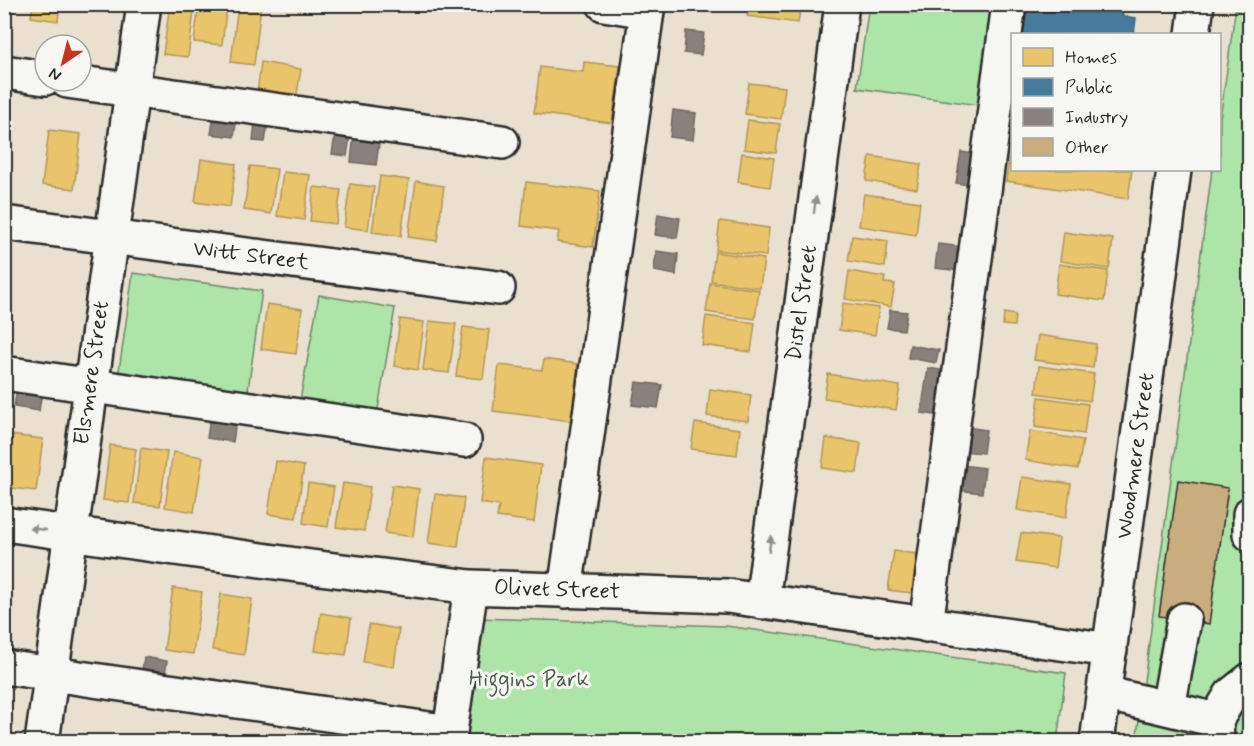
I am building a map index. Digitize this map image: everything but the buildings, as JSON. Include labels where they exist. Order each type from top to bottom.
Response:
[{"type":"street","name":"Elsmere Street","points":[[42,741],[144,4]]},
{"type":"street","points":[[565,591],[648,8],[604,4]]},
{"type":"street","name":"Distel Street","points":[[762,602],[842,4]]},
{"type":"street","points":[[926,625],[1009,4]]},
{"type":"street","points":[[1192,33],[1197,4]]},
{"type":"street","points":[[4,72],[33,76]]},
{"type":"street","points":[[93,85],[502,142]]},
{"type":"street","name":"Woodmere Street","points":[[1097,741],[1174,171]]},
{"type":"street","name":"Witt Street","points":[[4,223],[498,288]]},
{"type":"street","points":[[4,373],[464,440]]},
{"type":"street","points":[[1250,514],[1250,534]]},
{"type":"street","name":"Olivet Street","points":[[4,524],[471,587],[727,596],[1110,650]]},
{"type":"street","points":[[4,667],[450,732],[471,587]]},
{"type":"street","points":[[1168,708],[1184,620]]},
{"type":"street","points":[[1104,693],[1168,708],[1217,730],[1231,696],[1250,680]]},
{"type":"green space","points":[[869,5],[1000,5],[986,106],[857,88]]},
{"type":"green space","points":[[1236,5],[1249,5],[1249,741],[1136,742],[1212,171],[1221,171],[1221,112]]},
{"type":"green space","points":[[133,273],[262,291],[247,397],[118,378]]},
{"type":"green space","points":[[319,295],[395,308],[377,415],[300,401]]},
{"type":"green space","name":"Higgins Park","points":[[476,618],[726,626],[1066,673],[1057,741],[458,742]]}]
